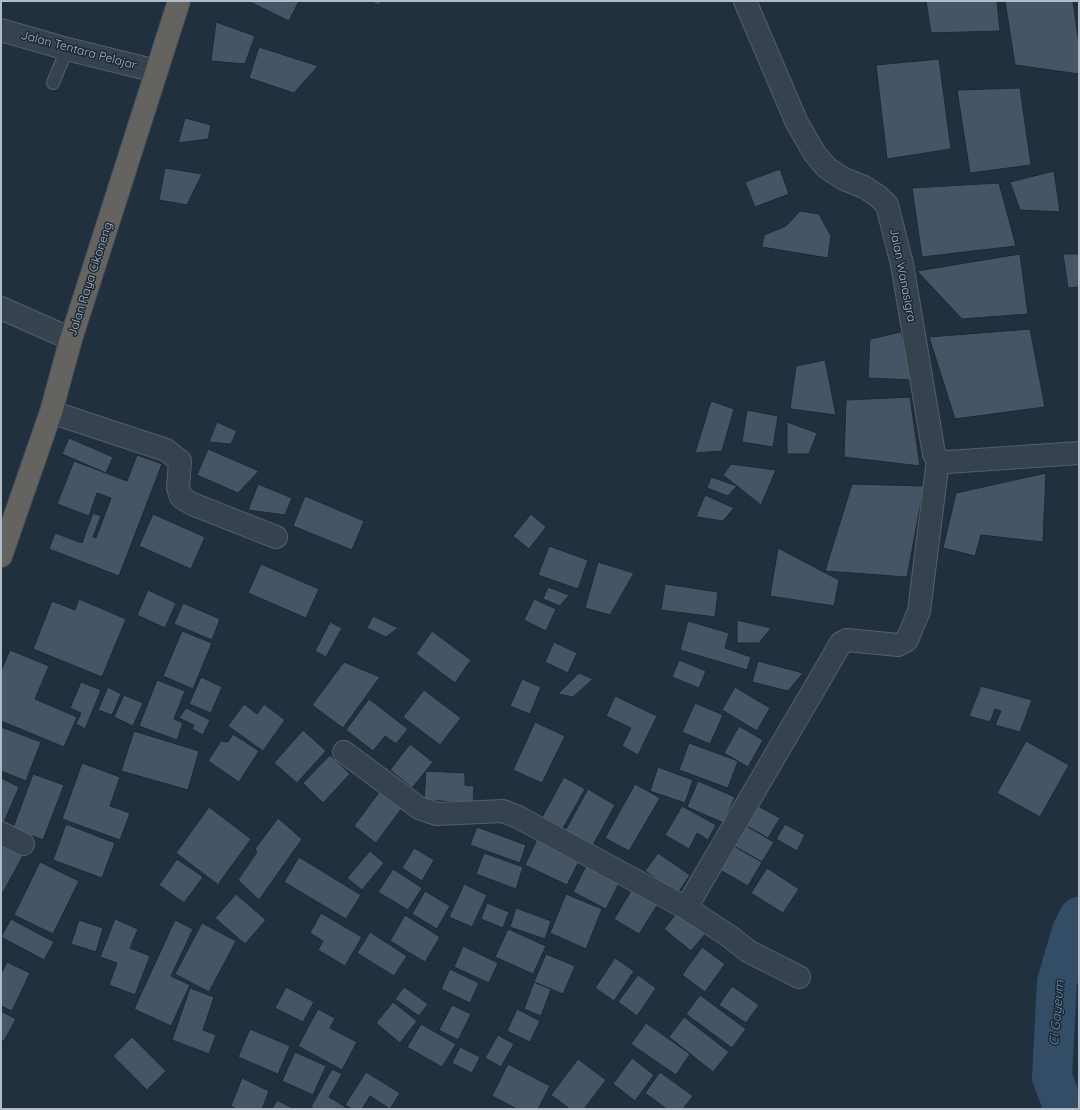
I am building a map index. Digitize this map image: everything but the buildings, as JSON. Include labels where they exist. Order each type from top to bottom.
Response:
[{"type":"highway","name":"Jalan Raya Cikoneng","points":[[1,556],[51,412],[71,339],[179,1]]},
{"type":"street","name":"Jalan Wanasigra","points":[[744,1],[796,123],[815,154],[827,168],[844,179],[864,187],[878,196],[887,205],[894,226],[902,264],[931,445],[938,460]]},
{"type":"street","name":"Jalan Tentara Pelajar","points":[[1,30],[67,49],[156,70]]},
{"type":"street","points":[[1,308],[71,339]]},
{"type":"street","points":[[51,412],[166,450],[180,461],[178,488],[181,497],[192,504],[276,536]]},
{"type":"street","points":[[686,908],[841,643],[847,640],[898,644],[907,640],[919,612],[938,460],[947,462],[1079,453]]},
{"type":"street","points":[[344,752],[419,808],[437,814],[503,811],[512,814],[686,908],[729,936],[748,951],[799,977]]},
{"type":"street","points":[[1,833],[23,844]]},
{"type":"lane","points":[[53,83],[67,49]]},
{"type":"waterway","name":"Ci Gayeum","points":[[1064,1109],[1052,1077],[1057,982],[1072,931],[1079,917]]}]
